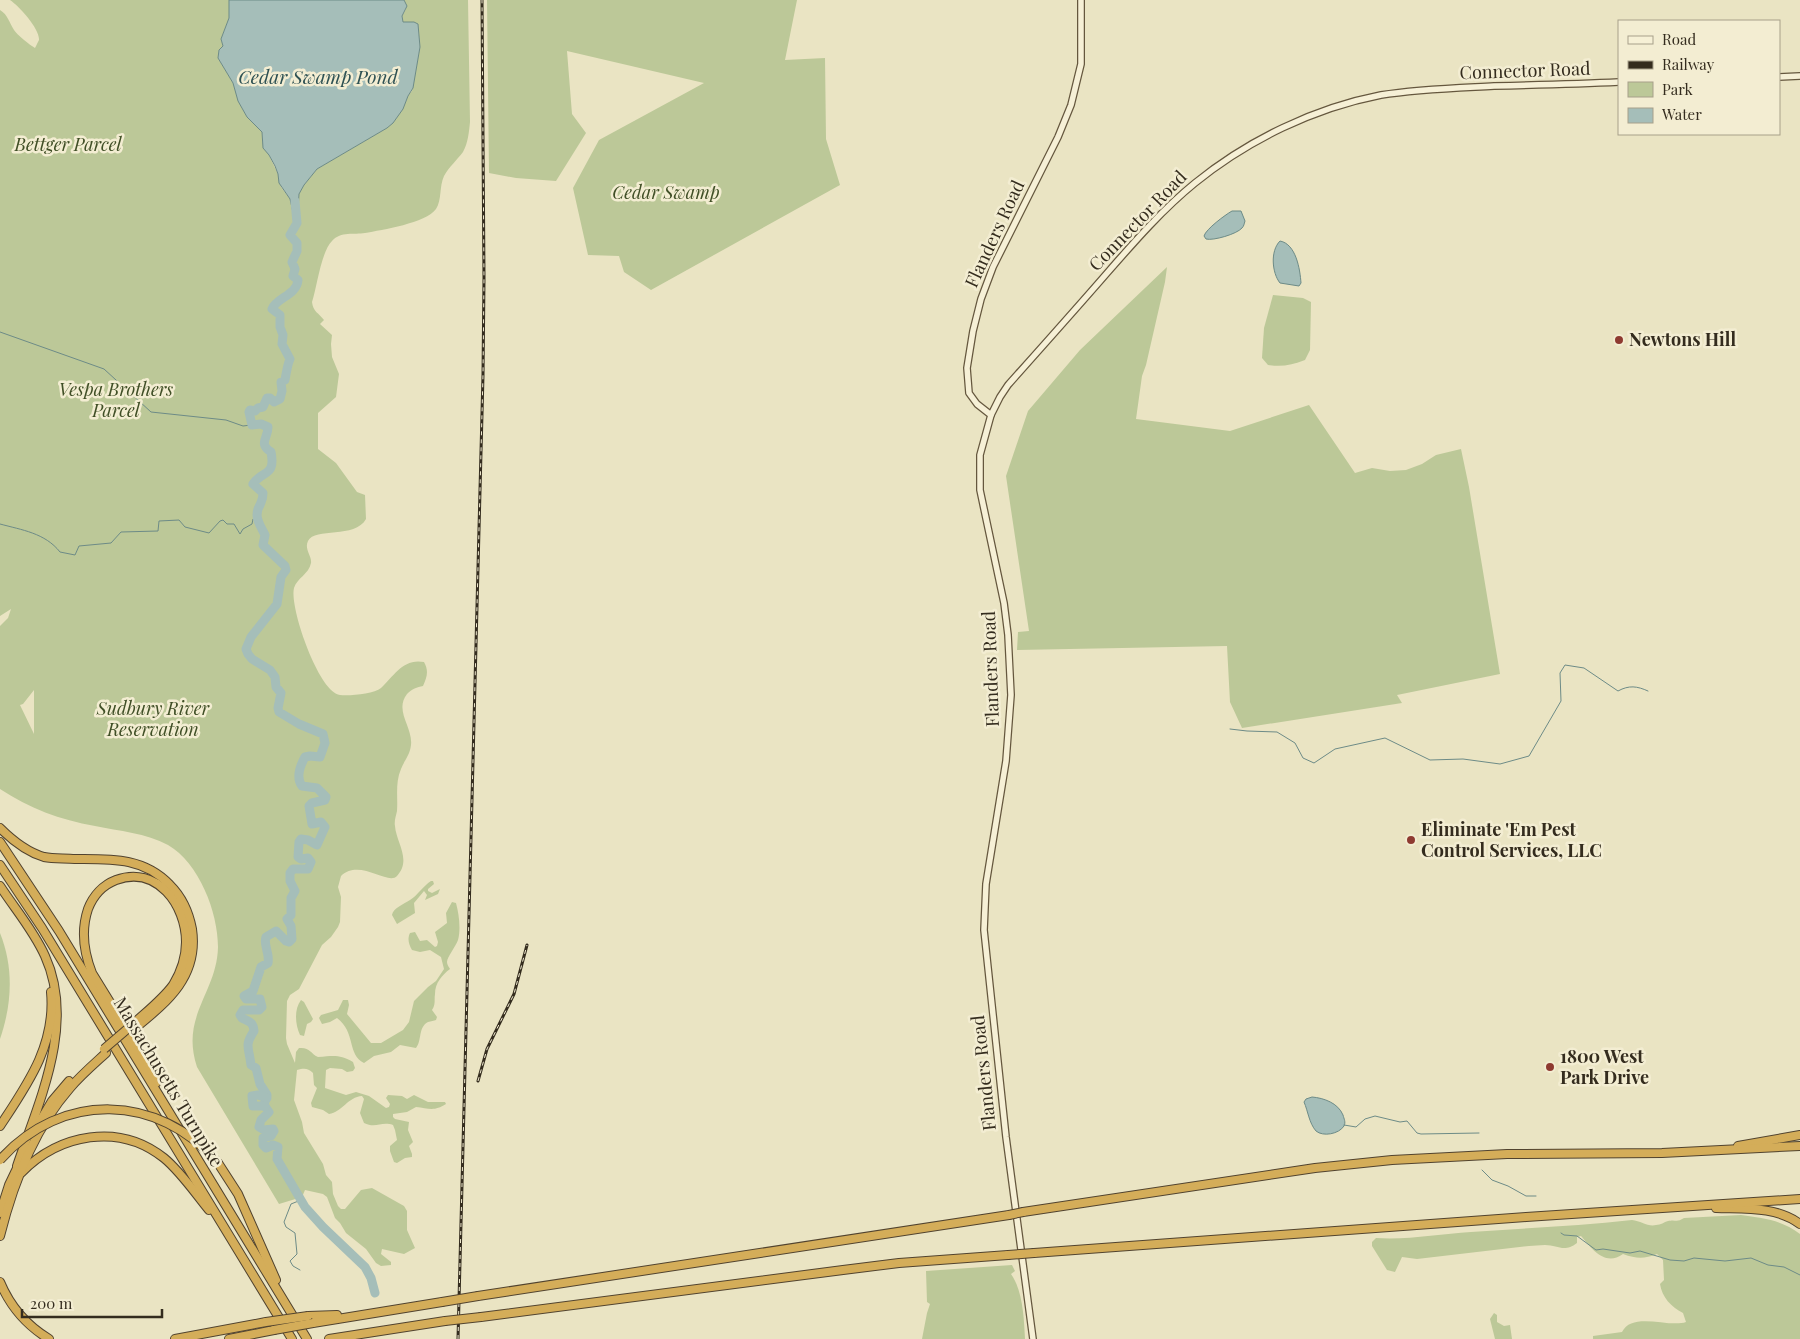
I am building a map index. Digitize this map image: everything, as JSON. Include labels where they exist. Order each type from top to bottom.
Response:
[{"type":"highway","points":[[0,828],[21,846],[45,857],[120,860],[140,865],[162,877],[179,897],[187,912],[192,937],[192,954],[187,971],[174,993],[105,1051],[64,1094],[19,1169],[0,1214]]},
{"type":"highway","name":"Massachusetts Turnpike","points":[[0,842],[55,924],[307,1339]]},
{"type":"highway","name":"Massachusetts Turnpike","points":[[0,865],[42,928],[292,1339]]},
{"type":"highway","points":[[133,1027],[172,986],[182,965],[186,940],[182,917],[176,902],[167,891],[152,880],[131,876],[109,883],[94,897],[85,921],[85,946],[92,972],[150,1069],[164,1103]]},
{"type":"highway","points":[[0,886],[41,948],[47,961],[54,987],[57,1016],[56,1035],[51,1061],[0,1236]]},
{"type":"highway","points":[[0,1126],[36,1069],[46,1044],[50,1023],[51,997],[46,970],[41,954],[22,919]]},
{"type":"highway","points":[[0,1160],[20,1141],[47,1124],[80,1112],[107,1109],[141,1113],[170,1124],[197,1142],[218,1163],[242,1202],[288,1307]]},
{"type":"highway","points":[[19,1169],[70,1140],[100,1136],[130,1140],[152,1150],[168,1161],[226,1232]]},
{"type":"highway","points":[[1701,1152],[1800,1136]]},
{"type":"highway","points":[[229,1339],[478,1296],[1009,1214],[1366,1162],[1483,1154],[1701,1152],[1800,1146]]},
{"type":"highway","points":[[328,1339],[480,1317],[861,1268],[1034,1253],[1664,1207],[1800,1199]]},
{"type":"highway","points":[[1664,1207],[1762,1210],[1782,1214],[1800,1224]]},
{"type":"highway","points":[[0,1282],[16,1311],[28,1324],[49,1339]]},
{"type":"highway","points":[[175,1339],[308,1316],[366,1314]]},
{"type":"main road","name":"Flanders Road","points":[[1034,1339],[1006,1137],[984,930],[986,887],[1006,761],[1011,695],[1004,603],[980,490],[980,455],[991,415],[982,409],[972,398],[968,387],[968,368],[974,325],[993,267],[1058,137],[1071,105],[1081,64],[1080,0]]},
{"type":"main road","points":[[1780,77],[1800,76]]},
{"type":"main road","name":"Connector Road","points":[[991,415],[1008,386],[1130,247],[1169,206],[1208,173],[1231,157],[1272,134],[1328,109],[1358,100],[1400,92],[1473,87],[1618,82]]},
{"type":"green space","points":[[10,0],[229,0],[229,18],[221,39],[223,46],[219,50],[218,58],[233,83],[247,117],[262,132],[262,141],[278,174],[281,187],[290,199],[293,212],[295,213],[298,210],[299,194],[317,169],[387,128],[399,115],[412,91],[420,47],[418,24],[403,22],[402,16],[406,9],[404,0],[468,0],[469,134],[463,152],[444,176],[436,209],[431,214],[414,222],[382,230],[339,236],[328,246],[322,261],[312,302],[315,310],[324,320],[320,324],[332,335],[332,357],[339,374],[336,397],[318,413],[318,449],[336,463],[357,492],[365,495],[366,519],[361,525],[353,529],[318,534],[312,537],[307,544],[311,560],[310,567],[294,588],[296,612],[307,648],[323,680],[332,691],[340,695],[373,692],[381,688],[399,669],[417,661],[424,662],[427,671],[423,686],[407,694],[402,707],[411,738],[411,745],[399,774],[397,785],[395,824],[403,857],[401,870],[393,878],[357,870],[348,871],[341,876],[338,887],[341,897],[338,927],[322,945],[299,989],[290,995],[287,1001],[286,1038],[295,1063],[296,1052],[299,1048],[308,1049],[318,1057],[340,1057],[353,1062],[355,1068],[353,1071],[347,1072],[342,1069],[330,1068],[326,1070],[325,1088],[346,1095],[356,1092],[369,1096],[386,1108],[390,1104],[386,1098],[388,1095],[402,1096],[407,1099],[414,1095],[428,1102],[445,1102],[446,1104],[434,1109],[416,1107],[407,1112],[393,1114],[395,1119],[409,1122],[408,1130],[413,1142],[409,1146],[412,1157],[405,1158],[397,1163],[394,1162],[390,1151],[390,1146],[397,1140],[393,1125],[368,1125],[364,1123],[360,1113],[364,1099],[362,1096],[353,1099],[334,1113],[329,1114],[312,1107],[311,1103],[317,1088],[314,1085],[313,1073],[306,1069],[297,1070],[294,1100],[304,1133],[323,1164],[326,1175],[332,1182],[333,1194],[338,1206],[341,1209],[345,1209],[361,1190],[372,1188],[404,1206],[407,1211],[407,1230],[415,1248],[404,1254],[382,1249],[381,1254],[391,1262],[391,1265],[381,1266],[376,1263],[366,1249],[346,1233],[335,1218],[327,1197],[323,1194],[305,1190],[302,1197],[279,1204],[197,1067],[193,1049],[193,1033],[196,1019],[212,978],[218,947],[215,919],[210,904],[205,890],[189,864],[179,853],[160,841],[142,835],[57,817],[22,802],[0,789],[0,626],[8,618],[11,609],[0,616],[0,10],[7,16],[16,32],[35,48],[39,40],[33,24]],"holes":[[[34,690],[34,734],[20,705],[23,704]]]},
{"type":"green space","name":"Cedar Swamp","points":[[487,0],[797,0],[785,60],[825,58],[826,139],[840,185],[651,290],[624,272],[619,256],[588,255],[573,188],[599,140],[704,83],[567,51],[572,114],[586,133],[556,181],[516,178],[489,173]]},
{"type":"green space","points":[[1167,267],[1142,376],[1136,419],[1230,431],[1309,405],[1355,473],[1372,468],[1390,471],[1406,470],[1422,464],[1436,455],[1461,449],[1500,674],[1397,695],[1402,703],[1242,728],[1230,702],[1227,646],[1017,650],[1018,632],[1029,631],[1006,476],[1028,411],[1080,350]]},
{"type":"green space","points":[[1273,295],[1303,298],[1311,302],[1310,350],[1305,360],[1287,365],[1273,366],[1268,365],[1262,358],[1264,328]]},
{"type":"green space","points":[[431,881],[434,884],[428,891],[432,893],[440,889],[438,894],[425,900],[427,895],[424,891],[414,903],[415,913],[397,924],[392,915],[394,910],[413,898]]},
{"type":"green space","points":[[452,902],[456,903],[457,907],[459,936],[447,960],[450,969],[436,986],[432,1010],[437,1017],[436,1020],[425,1024],[416,1048],[400,1045],[391,1052],[374,1056],[364,1063],[355,1055],[347,1030],[337,1018],[322,1024],[319,1018],[321,1015],[338,1010],[343,1000],[348,1000],[347,1014],[371,1043],[381,1043],[403,1030],[409,1022],[414,1001],[436,981],[444,969],[441,957],[430,950],[420,952],[412,950],[409,935],[415,932],[420,941],[427,940],[435,947],[437,946],[438,942],[435,932],[447,923],[446,913]]},
{"type":"green space","points":[[0,933],[8,959],[10,986],[7,1013],[0,1039]]},
{"type":"green space","points":[[301,1000],[313,1019],[307,1024],[304,1036],[300,1035],[296,1021],[296,1012]]},
{"type":"green space","points":[[1741,1215],[1779,1223],[1800,1234],[1800,1339],[1593,1339],[1593,1336],[1622,1332],[1634,1322],[1686,1322],[1683,1313],[1671,1305],[1663,1293],[1660,1284],[1664,1280],[1663,1260],[1657,1254],[1636,1258],[1623,1254],[1610,1259],[1599,1255],[1581,1236],[1577,1237],[1577,1243],[1568,1248],[1541,1245],[1417,1259],[1402,1257],[1395,1272],[1387,1270],[1372,1246],[1372,1242],[1376,1238],[1412,1238],[1632,1220],[1647,1225],[1659,1225],[1684,1218]]},
{"type":"green space","points":[[1012,1265],[1015,1271],[1011,1274],[1018,1289],[1022,1305],[1025,1339],[922,1339],[930,1304],[927,1302],[926,1271]]},
{"type":"green space","points":[[1494,1313],[1497,1315],[1497,1322],[1504,1326],[1510,1325],[1512,1339],[1495,1339],[1490,1319]]},
{"type":"water","name":"Cedar Swamp Pond","points":[[229,0],[404,0],[407,6],[402,16],[403,22],[418,24],[420,47],[413,88],[403,109],[387,128],[317,169],[299,194],[298,210],[296,213],[293,212],[290,199],[279,183],[275,166],[263,148],[262,132],[247,117],[238,101],[233,83],[218,58],[219,50],[223,46],[221,39],[229,18]]},
{"type":"water","points":[[1232,211],[1241,211],[1245,221],[1244,226],[1235,233],[1225,237],[1206,239],[1205,233]]},
{"type":"water","points":[[1280,241],[1290,247],[1296,258],[1301,283],[1299,286],[1280,283],[1277,279],[1273,256]]},
{"type":"water","points":[[1312,1097],[1326,1100],[1338,1107],[1345,1120],[1345,1125],[1342,1129],[1335,1133],[1327,1134],[1316,1131],[1310,1121],[1304,1102]]},
{"type":"waterway","points":[[295,201],[297,223],[290,235],[297,243],[297,251],[292,262],[295,269],[293,276],[298,280],[297,285],[274,305],[272,309],[280,315],[280,327],[283,335],[282,344],[290,359],[285,380],[281,382],[282,391],[280,399],[274,402],[267,398],[263,407],[255,411],[250,410],[249,412],[252,425],[261,424],[268,427],[264,443],[271,452],[272,460],[270,469],[253,484],[263,493],[257,513],[265,535],[263,545],[285,566],[286,570],[281,577],[277,604],[251,637],[246,649],[252,659],[270,670],[275,677],[276,687],[281,693],[279,712],[299,724],[323,734],[325,743],[320,757],[305,757],[300,768],[299,779],[302,786],[317,788],[326,797],[325,800],[312,803],[309,806],[312,824],[321,822],[325,827],[317,845],[308,840],[301,839],[299,842],[298,857],[301,859],[308,858],[311,862],[308,869],[293,869],[290,873],[290,881],[295,891],[291,898],[291,915],[287,919],[291,926],[292,939],[289,942],[286,941],[276,931],[266,937],[268,963],[261,967],[253,991],[244,996],[246,999],[260,999],[262,1007],[259,1010],[243,1010],[240,1015],[253,1025],[254,1031],[248,1044],[248,1050],[251,1065],[256,1068],[260,1084],[267,1095],[264,1105],[269,1112],[261,1120],[259,1127],[264,1130],[273,1129],[274,1131],[271,1136],[263,1138],[263,1145],[266,1148],[273,1145],[278,1147],[277,1159],[305,1207],[365,1267],[371,1278],[375,1293]]},
{"type":"waterway","points":[[0,332],[104,369],[151,412],[226,420],[243,426],[251,425]]},
{"type":"waterway","points":[[0,524],[33,533],[47,540],[60,552],[75,555],[79,546],[111,543],[121,532],[158,531],[159,521],[179,520],[185,527],[209,533],[223,520],[227,524],[234,524],[240,534],[243,529],[252,524],[253,519],[257,518]]},
{"type":"waterway","points":[[1230,729],[1277,732],[1295,743],[1303,758],[1314,763],[1335,749],[1385,738],[1430,760],[1463,759],[1500,764],[1529,756],[1561,701],[1560,673],[1565,665],[1584,668],[1618,691],[1633,687],[1648,691]]},
{"type":"waterway","points":[[265,1106],[253,1106],[252,1096],[258,1095],[267,1098]]},
{"type":"waterway","points":[[1344,1125],[1356,1127],[1365,1119],[1375,1116],[1400,1122],[1407,1121],[1417,1133],[1421,1134],[1479,1133]]},
{"type":"waterway","points":[[1482,1170],[1492,1180],[1526,1196],[1536,1196]]},
{"type":"waterway","points":[[300,1270],[293,1266],[290,1261],[297,1254],[295,1233],[286,1227],[284,1222],[291,1204],[301,1200]]},
{"type":"waterway","points":[[1561,1233],[1577,1236],[1596,1250],[1603,1249],[1630,1253],[1640,1251],[1670,1260],[1684,1261],[1694,1258],[1725,1261],[1751,1258],[1768,1265],[1784,1267],[1800,1275]]},
{"type":"railway","points":[[458,1339],[483,375],[482,0]]},
{"type":"railway","points":[[478,1081],[487,1049],[514,994],[527,945]]},
{"type":"place","name":"Newtons Hill","points":[[1619,340]]},
{"type":"place","name":"Eliminate 'Em Pest Control Services, LLC","points":[[1411,840]]},
{"type":"place","name":"1800 West Park Drive","points":[[1550,1067]]},
{"type":"park label","name":"Bettger Parcel","points":[[68,145]]},
{"type":"park label","name":"Vespa Brothers Parcel","points":[[116,400]]},
{"type":"park label","name":"Sudbury River Reservation","points":[[153,720]]}]
